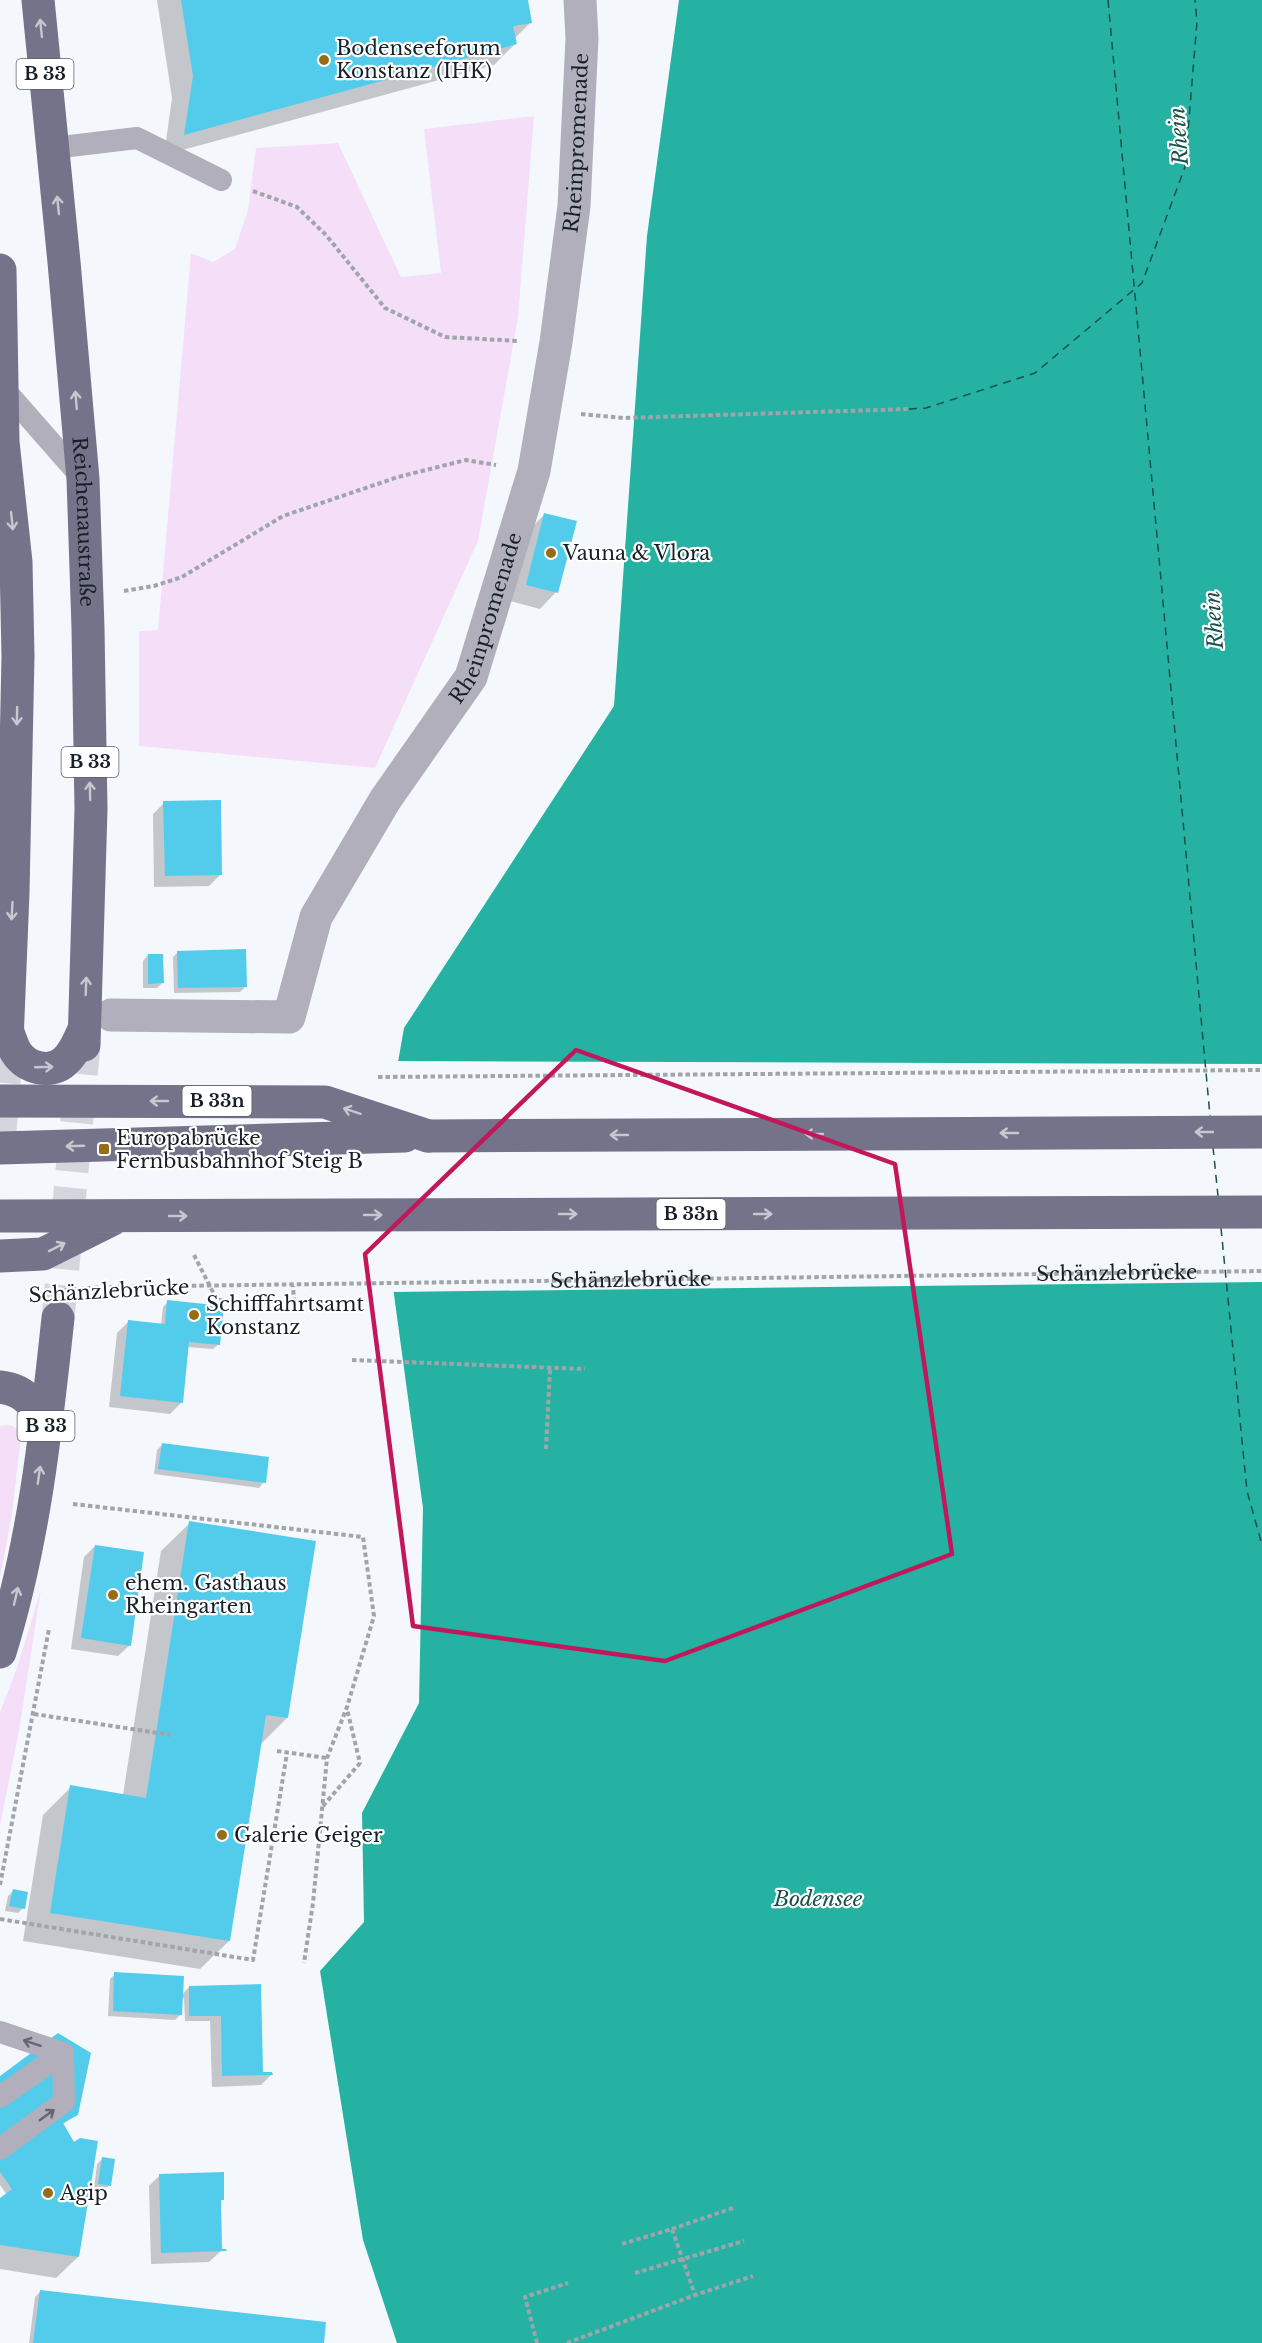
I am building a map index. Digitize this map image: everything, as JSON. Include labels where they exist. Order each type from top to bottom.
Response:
[{"type":"main road","name":"Reichenaustraße","points":[[38,0],[83,479],[88,628],[93,1030]]},
{"type":"main road","points":[[0,270],[2,442],[16,562],[18,645],[13,893],[7,1036],[17,1053],[33,1067],[48,1069],[63,1064],[93,1030]]},
{"type":"main road","name":"B 33n","points":[[0,1101],[325,1102],[428,1136]]},
{"type":"main road","name":"B 33n","points":[[0,1148],[428,1136],[1262,1132]]},
{"type":"main road","name":"B 33n","points":[[0,1216],[1262,1212]]},
{"type":"main road","name":"B 33n","points":[[0,1256],[43,1254],[120,1216]]},
{"type":"main road","name":"B 33","points":[[0,1653],[15,1604],[30,1533],[45,1430],[52,1305]]},
{"type":"main road","points":[[0,1387],[25,1395],[35,1405],[45,1430]]},
{"type":"street","name":"Rheinpromenade","points":[[93,1030],[289,1017],[316,917],[385,800],[471,677],[534,471],[556,342],[574,206],[582,38],[580,0]]},
{"type":"lane","points":[[53,148],[137,138],[222,180]]},
{"type":"lane","points":[[2,389],[83,479]]},
{"type":"lane","points":[[0,2032],[63,2053]]},
{"type":"lane","points":[[0,2097],[63,2053]]},
{"type":"lane","points":[[0,2150],[64,2102],[63,2053]]},
{"type":"path","points":[[222,180],[297,207],[326,235],[385,308],[445,337],[556,342]]},
{"type":"path","points":[[622,418],[909,409]]},
{"type":"path","points":[[120,591],[153,586],[183,577],[283,516],[398,477],[466,460],[534,471]]},
{"type":"path","points":[[368,1077],[1262,1070]]},
{"type":"path","name":"Schänzlebrücke","points":[[52,1305],[102,1287],[1262,1271]]},
{"type":"path","points":[[352,1360],[585,1369]]},
{"type":"path","points":[[546,1449],[550,1369]]},
{"type":"path","points":[[66,1503],[363,1537],[374,1616],[347,1707],[327,1758],[313,1903],[303,1963]]},
{"type":"path","points":[[323,1806],[360,1763],[347,1707]]},
{"type":"path","points":[[34,1714],[171,1735]]},
{"type":"path","points":[[277,1751],[327,1758]]},
{"type":"path","points":[[0,1919],[253,1960],[286,1753]]},
{"type":"path","points":[[622,2244],[734,2208]]},
{"type":"path","points":[[672,2229],[695,2295]]},
{"type":"path","points":[[635,2273],[744,2241]]},
{"type":"path","points":[[567,2343],[753,2276]]},
{"type":"path","points":[[537,2343],[525,2297],[568,2283]]},
{"type":"highlighted area","points":[[576,1050],[895,1164],[952,1554],[665,1661],[413,1626],[365,1254]]},
{"type":"shaded area","points":[[534,116],[518,318],[478,541],[375,768],[139,746],[139,631],[158,630],[191,253],[213,262],[235,249],[248,210],[256,148],[338,143],[401,277],[441,273],[424,129]]},
{"type":"shaded area","points":[[11,1425],[19,1430],[21,1436],[12,1514],[0,1578],[0,1426]]},
{"type":"shaded area","points":[[41,1589],[20,1725],[0,1826],[0,1712],[18,1665]]},
{"type":"water","name":"Bodensee","points":[[679,0],[1262,0],[1262,2343],[397,2343],[363,2240],[320,1971],[364,1922],[362,1813],[419,1703],[423,1508],[378,1177],[404,1028],[614,706],[647,236]]},
{"type":"pier","points":[[395,1061],[1262,1064],[1262,1282],[390,1292],[375,1177]]},
{"type":"building","name":"Bodenseeforum Konstanz (IHK)","points":[[181,0],[528,0],[532,23],[513,26],[517,44],[184,135],[193,76]]},
{"type":"building","name":"Vauna & Vlora","points":[[544,513],[577,521],[558,593],[526,585]]},
{"type":"building","points":[[221,800],[222,875],[165,876],[163,801]]},
{"type":"building","points":[[246,949],[247,987],[178,988],[177,951]]},
{"type":"building","points":[[148,954],[163,954],[164,983],[148,984]]},
{"type":"building","name":"Schifffahrtsamt Konstanz","points":[[167,1300],[224,1306],[220,1345],[189,1342],[183,1403],[120,1396],[128,1320],[165,1324]]},
{"type":"building","points":[[162,1443],[269,1457],[266,1483],[158,1469]]},
{"type":"building","points":[[189,1521],[316,1541],[288,1718],[266,1715],[230,1941],[50,1913],[70,1785],[146,1798]]},
{"type":"building","name":"ehem. Gasthaus Rheingarten","points":[[95,1545],[144,1552],[131,1646],[81,1638]]},
{"type":"building","points":[[13,1889],[28,1892],[25,1909],[9,1906]]},
{"type":"building","points":[[114,1972],[184,1976],[182,2015],[113,2011]]},
{"type":"building","points":[[261,1984],[263,2072],[272,2072],[273,2075],[222,2076],[221,2016],[189,2016],[189,1986]]},
{"type":"building","points":[[58,2033],[91,2053],[78,2115],[63,2123],[74,2142],[80,2138],[98,2141],[79,2257],[0,2245],[0,2198],[12,2189],[0,2172],[0,2076]]},
{"type":"building","points":[[102,2157],[115,2159],[111,2186],[98,2184]]},
{"type":"building","points":[[224,2172],[224,2200],[221,2200],[222,2249],[227,2251],[161,2253],[159,2174]]},
{"type":"building","points":[[40,2290],[326,2322],[324,2343],[33,2343]]},
{"type":"ferry route","points":[[1108,0],[1210,1116]]},
{"type":"ferry route","points":[[909,409],[926,408],[1035,373],[1142,283],[1185,167],[1197,22],[1195,0]]},
{"type":"ferry route","points":[[1213,1147],[1218,1196]]},
{"type":"ferry route","points":[[1221,1228],[1247,1491],[1262,1545]]},
{"type":"tunnel","points":[[0,1132],[7,1042]]},
{"type":"tunnel","points":[[58,1318],[84,1045]]},
{"type":"place","name":"Bodenseeforum Konstanz (IHK)","points":[[324,60]]},
{"type":"place","name":"Vauna & Vlora","points":[[551,553]]},
{"type":"place","name":"Europabrücke Fernbusbahnhof Steig B","points":[[104,1149]]},
{"type":"place","name":"Schifffahrtsamt Konstanz","points":[[194,1315]]},
{"type":"place","name":"ehem. Gasthaus Rheingarten","points":[[113,1595]]},
{"type":"place","name":"Galerie Geiger","points":[[222,1835]]},
{"type":"place","name":"Agip","points":[[48,2193]]},
{"type":"water label","name":"Rhein","points":[[1179,136]]},
{"type":"water label","name":"Rhein","points":[[1214,620]]}]
